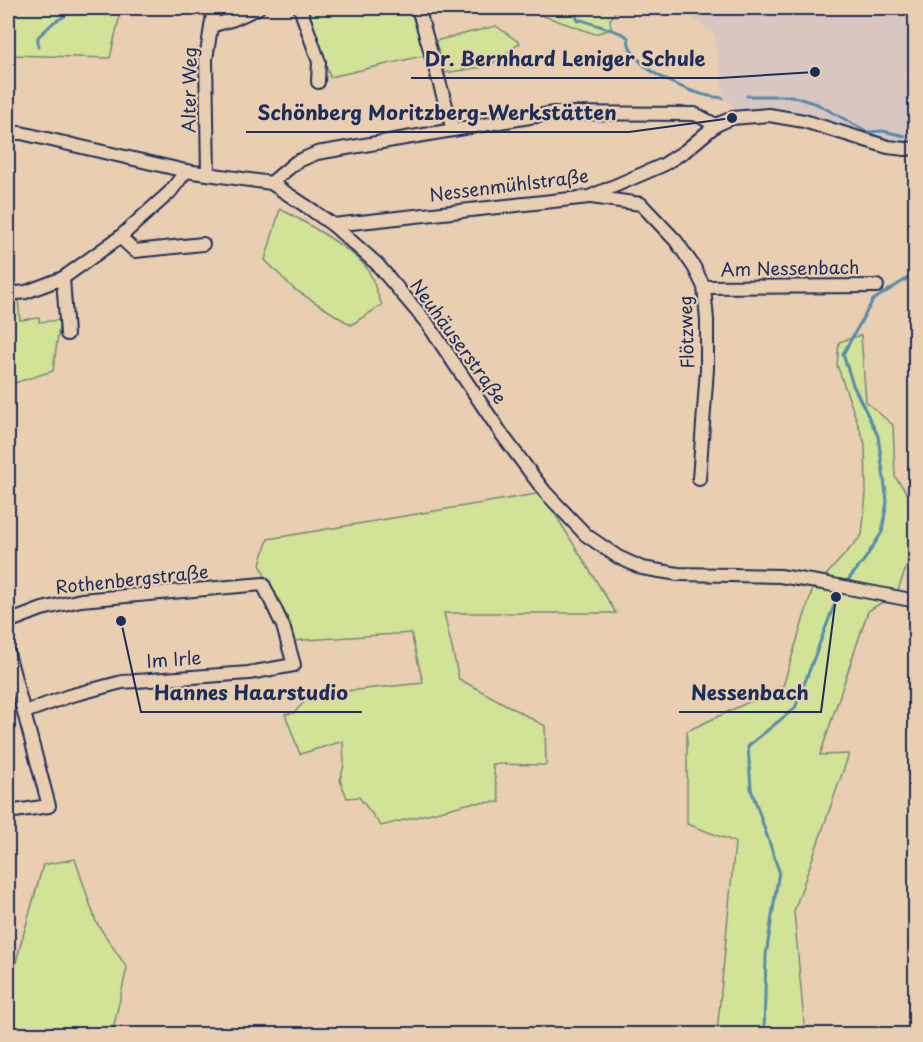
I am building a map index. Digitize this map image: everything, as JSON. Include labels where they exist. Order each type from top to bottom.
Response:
[{"type":"street","name":"Alter Weg","points":[[208,174],[206,59],[214,8]]},
{"type":"street","points":[[211,26],[258,8]]},
{"type":"street","points":[[300,8],[319,62],[318,82]]},
{"type":"street","points":[[418,8],[453,130]]},
{"type":"street","points":[[272,183],[296,162],[317,153],[554,112],[695,114],[716,125]]},
{"type":"street","name":"Nessenmühlstraße","points":[[333,225],[589,197],[663,165],[685,151],[716,125],[732,118],[769,115],[804,121],[888,147],[915,148]]},
{"type":"street","name":"Neuhäuserstraße","points":[[8,133],[21,133],[186,171],[272,183],[333,225],[377,264],[427,323],[503,436],[538,483],[586,536],[626,561],[642,568],[678,574],[780,576],[915,601]]},
{"type":"street","points":[[8,294],[26,291],[63,278],[120,237],[170,192],[186,171]]},
{"type":"street","name":"Flötzweg","points":[[624,182],[676,241],[694,267],[704,287],[707,369],[699,479]]},
{"type":"street","points":[[589,197],[641,204]]},
{"type":"street","points":[[120,237],[135,251],[203,244]]},
{"type":"street","points":[[63,278],[67,334]]},
{"type":"street","name":"Am Nessenbach","points":[[704,287],[877,286]]},
{"type":"street","name":"Rothenbergstraße","points":[[8,622],[42,609],[81,600],[263,584],[283,626],[294,665]]},
{"type":"street","points":[[8,653],[49,806],[8,812]]},
{"type":"street","name":"Im Irle","points":[[24,712],[69,696],[122,682],[249,673],[294,665]]},
{"type":"shaded area","points":[[679,8],[915,8],[915,66],[903,78],[915,94],[915,141],[912,143],[876,139],[738,112],[724,96],[715,35]]},
{"type":"green space","points":[[8,8],[118,8],[120,14],[110,58],[12,55],[8,47]]},
{"type":"green space","points":[[307,8],[410,8],[422,44],[496,26],[520,43],[489,66],[444,73],[422,56],[330,77]]},
{"type":"green space","points":[[521,8],[618,8],[610,20],[611,29],[595,34]]},
{"type":"green space","points":[[280,209],[353,254],[368,270],[382,305],[351,325],[294,289],[265,260]]},
{"type":"green space","points":[[18,299],[20,320],[39,318],[39,322],[60,320],[53,371],[11,384],[12,369],[8,368],[8,300]]},
{"type":"green space","points":[[861,335],[866,402],[893,425],[895,477],[913,501],[915,543],[897,593],[868,611],[820,755],[849,754],[794,911],[805,1034],[717,1034],[735,842],[687,824],[687,731],[783,686],[812,591],[862,535],[866,493],[865,444],[837,365],[839,342]]},
{"type":"green space","points":[[542,493],[616,613],[444,613],[459,679],[545,726],[546,765],[492,764],[500,802],[471,803],[381,826],[359,797],[347,798],[340,780],[344,765],[343,741],[300,754],[285,714],[294,713],[314,691],[326,693],[423,683],[411,633],[291,641],[260,564],[268,539]]},
{"type":"green space","points":[[75,859],[96,922],[127,968],[112,1034],[8,1034],[8,999],[43,865]]},
{"type":"waterway","points":[[38,47],[38,37],[54,22],[65,16],[65,8]]},
{"type":"waterway","points":[[571,8],[574,9],[578,21],[582,20],[626,36],[634,55],[646,67],[666,80],[702,94],[723,98]]},
{"type":"waterway","points":[[747,96],[791,96],[817,104],[868,132],[883,131],[905,136]]},
{"type":"waterway","points":[[844,585],[865,559],[882,532],[887,501],[878,436],[853,385],[843,354],[873,300],[916,273]]},
{"type":"waterway","points":[[764,1034],[766,955],[779,871],[751,789],[748,746],[795,708],[840,590]]},
{"type":"place","name":"Dr. Bernhard Leniger Schule","points":[[815,72]]},
{"type":"place","name":"Schönberg Moritzberg-Werkstätten","points":[[732,118]]},
{"type":"place","name":"Nessenbach","points":[[836,597]]},
{"type":"place","name":"Hannes Haarstudio","points":[[121,621]]}]
